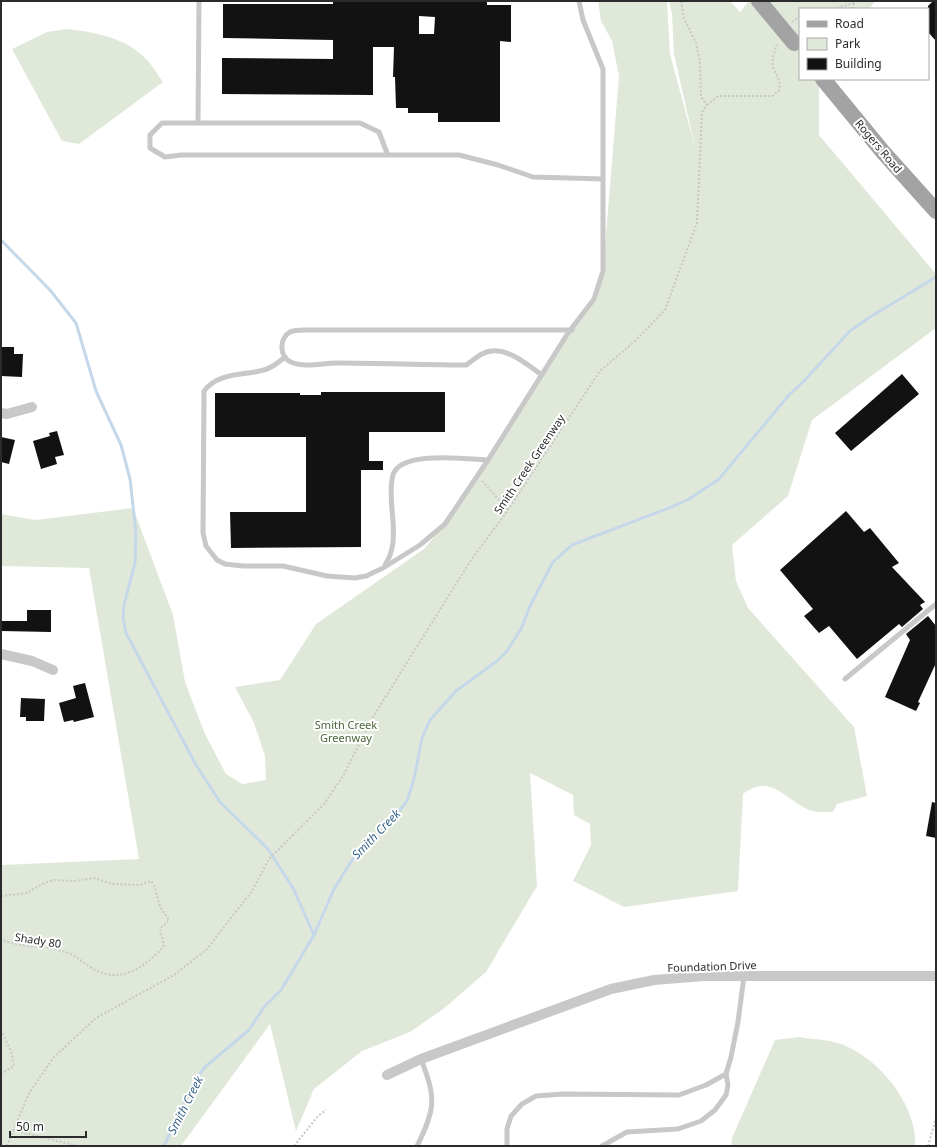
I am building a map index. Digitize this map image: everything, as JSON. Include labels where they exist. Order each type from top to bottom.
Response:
[{"type":"main road","points":[[759,1],[797,47]]},
{"type":"main road","name":"Rogers Road","points":[[825,80],[883,152],[936,210]]},
{"type":"street","points":[[1,413],[7,414],[32,407]]},
{"type":"street","points":[[1,654],[32,662],[53,670]]},
{"type":"street","name":"Foundation Drive","points":[[387,1075],[421,1059],[611,990],[654,980],[704,976],[936,976]]},
{"type":"lane","points":[[198,122],[199,1]]},
{"type":"lane","points":[[285,357],[276,365],[264,370],[221,377],[210,383],[204,391],[203,532],[206,546],[217,560],[235,566],[283,566],[327,576],[355,578],[366,576],[383,568],[420,545],[445,524],[542,375],[594,299],[604,271],[603,69],[593,40],[583,20],[578,1]]},
{"type":"lane","points":[[387,153],[379,132],[360,123],[162,123],[150,135],[150,148],[164,157],[181,155],[369,155],[387,153],[459,155],[498,165],[533,177],[603,179]]},
{"type":"lane","points":[[542,375],[518,358],[494,350],[482,354],[466,365],[303,364],[290,362],[285,357],[281,346],[283,338],[290,331],[572,330]]},
{"type":"lane","points":[[383,568],[394,547],[392,484],[396,469],[404,463],[415,459],[488,460]]},
{"type":"lane","points":[[845,679],[936,604]]},
{"type":"lane","points":[[602,1146],[627,1132],[678,1129],[701,1121],[715,1110],[726,1095],[728,1085],[726,1074],[738,1022],[744,976]]},
{"type":"lane","points":[[417,1146],[432,1112],[433,1091],[421,1059]]},
{"type":"lane","points":[[507,1146],[507,1129],[511,1116],[522,1104],[536,1096],[563,1094],[679,1095],[706,1085],[726,1074]]},
{"type":"path","points":[[681,1],[684,18],[696,43],[700,62],[701,96],[707,105],[718,96],[772,96],[779,91],[780,84],[778,76],[773,68],[773,56]]},
{"type":"path","points":[[837,8],[854,4],[857,1]]},
{"type":"path","points":[[853,8],[854,4]]},
{"type":"path","name":"Smith Creek Greenway","points":[[7,1146],[29,1093],[54,1057],[96,1018],[174,975],[207,949],[252,890],[269,859],[324,804],[343,776],[373,717],[467,567],[508,510],[600,371],[634,342],[665,310],[697,223],[702,112],[707,105]]},
{"type":"path","points":[[477,476],[508,510]]},
{"type":"path","name":"Shady 80","points":[[1,896],[27,893],[42,884],[54,880],[75,881],[94,878],[113,884],[140,885],[151,882],[154,885],[160,908],[169,920],[160,929],[164,945],[162,948],[142,968],[129,974],[110,974],[99,972],[72,954],[42,947],[21,946],[1,939]]},
{"type":"path","points":[[1,1030],[11,1051],[14,1066],[1,1074]]},
{"type":"path","points":[[294,1146],[318,1116],[326,1110]]},
{"type":"path","points":[[928,1146],[928,1138],[936,1118]]},
{"type":"path","points":[[13,1130],[78,1146]]},
{"type":"green space","points":[[598,1],[667,1],[670,54],[695,147],[674,54],[672,14],[669,1],[730,1],[740,12],[749,1],[875,1],[870,8],[799,8],[799,80],[819,80],[819,135],[936,274],[936,328],[812,420],[788,496],[732,545],[736,581],[748,608],[854,727],[867,796],[837,804],[833,812],[817,812],[809,810],[770,787],[762,786],[753,788],[743,794],[738,891],[624,907],[573,881],[591,845],[590,824],[574,815],[573,795],[530,773],[537,886],[486,972],[442,1010],[410,1032],[362,1051],[314,1089],[296,1131],[270,1024],[181,1146],[1,1146],[1,865],[139,859],[89,568],[1,566],[1,514],[35,520],[133,508],[173,615],[185,682],[205,734],[226,774],[242,784],[266,780],[265,756],[254,723],[235,687],[280,680],[316,624],[424,549],[445,524],[568,333],[594,299],[603,271],[619,76],[612,41],[601,21]]},
{"type":"green space","points":[[66,29],[98,34],[118,40],[136,50],[147,60],[163,82],[79,144],[62,141],[12,49],[47,32]]},
{"type":"green space","points":[[799,1037],[830,1041],[844,1045],[870,1061],[882,1072],[893,1084],[908,1111],[914,1130],[915,1146],[731,1146],[732,1138],[775,1040]]},
{"type":"building","points":[[333,1],[487,1],[487,5],[511,5],[511,42],[500,41],[500,122],[438,122],[438,113],[408,113],[408,108],[396,108],[395,77],[393,77],[394,47],[373,47],[373,95],[222,94],[222,58],[333,59],[333,40],[223,38],[223,4],[333,4]],"holes":[[[419,16],[435,17],[434,34],[419,34]]]},
{"type":"building","points":[[933,1],[936,1],[936,41],[929,33],[928,6]]},
{"type":"building","points":[[1,347],[14,347],[14,354],[23,354],[22,377],[1,376]]},
{"type":"building","points":[[902,374],[919,394],[851,451],[835,433]]},
{"type":"building","points":[[321,392],[445,392],[445,432],[369,432],[369,461],[383,461],[383,470],[361,470],[361,547],[231,548],[230,512],[306,512],[306,437],[215,437],[215,393],[300,393],[300,395],[321,395]]},
{"type":"building","points":[[57,431],[64,455],[55,457],[57,464],[41,469],[33,441],[50,436],[49,433]]},
{"type":"building","points":[[1,437],[15,440],[9,464],[1,462]]},
{"type":"building","points":[[846,511],[864,532],[870,528],[899,563],[892,567],[925,602],[920,605],[923,609],[902,627],[899,624],[857,659],[829,626],[819,633],[804,616],[813,609],[780,570]]},
{"type":"building","points":[[27,610],[51,610],[51,632],[1,631],[1,621],[27,621]]},
{"type":"building","points":[[928,616],[936,626],[936,663],[918,702],[920,703],[916,711],[885,697],[910,640],[906,634]]},
{"type":"building","points":[[85,683],[94,717],[74,722],[73,720],[64,722],[59,703],[76,698],[73,686]]},
{"type":"building","points":[[21,698],[45,699],[44,721],[26,721],[26,717],[20,717]]},
{"type":"building","points":[[932,802],[936,803],[936,838],[926,836]]},
{"type":"waterway","points":[[1,240],[50,290],[76,323],[96,391],[121,445],[130,479],[136,532],[135,563],[124,605],[123,618],[126,633],[196,765],[220,802],[268,849],[293,888],[314,935]]},
{"type":"waterway","name":"Smith Creek","points":[[164,1146],[197,1077],[205,1067],[249,1030],[264,1007],[281,990],[314,935],[334,889],[352,860],[393,819],[407,801],[414,779],[422,738],[430,720],[456,691],[497,661],[507,651],[521,629],[531,604],[553,562],[572,545],[674,506],[689,499],[719,479],[789,395],[850,331],[870,317],[936,277]]}]
